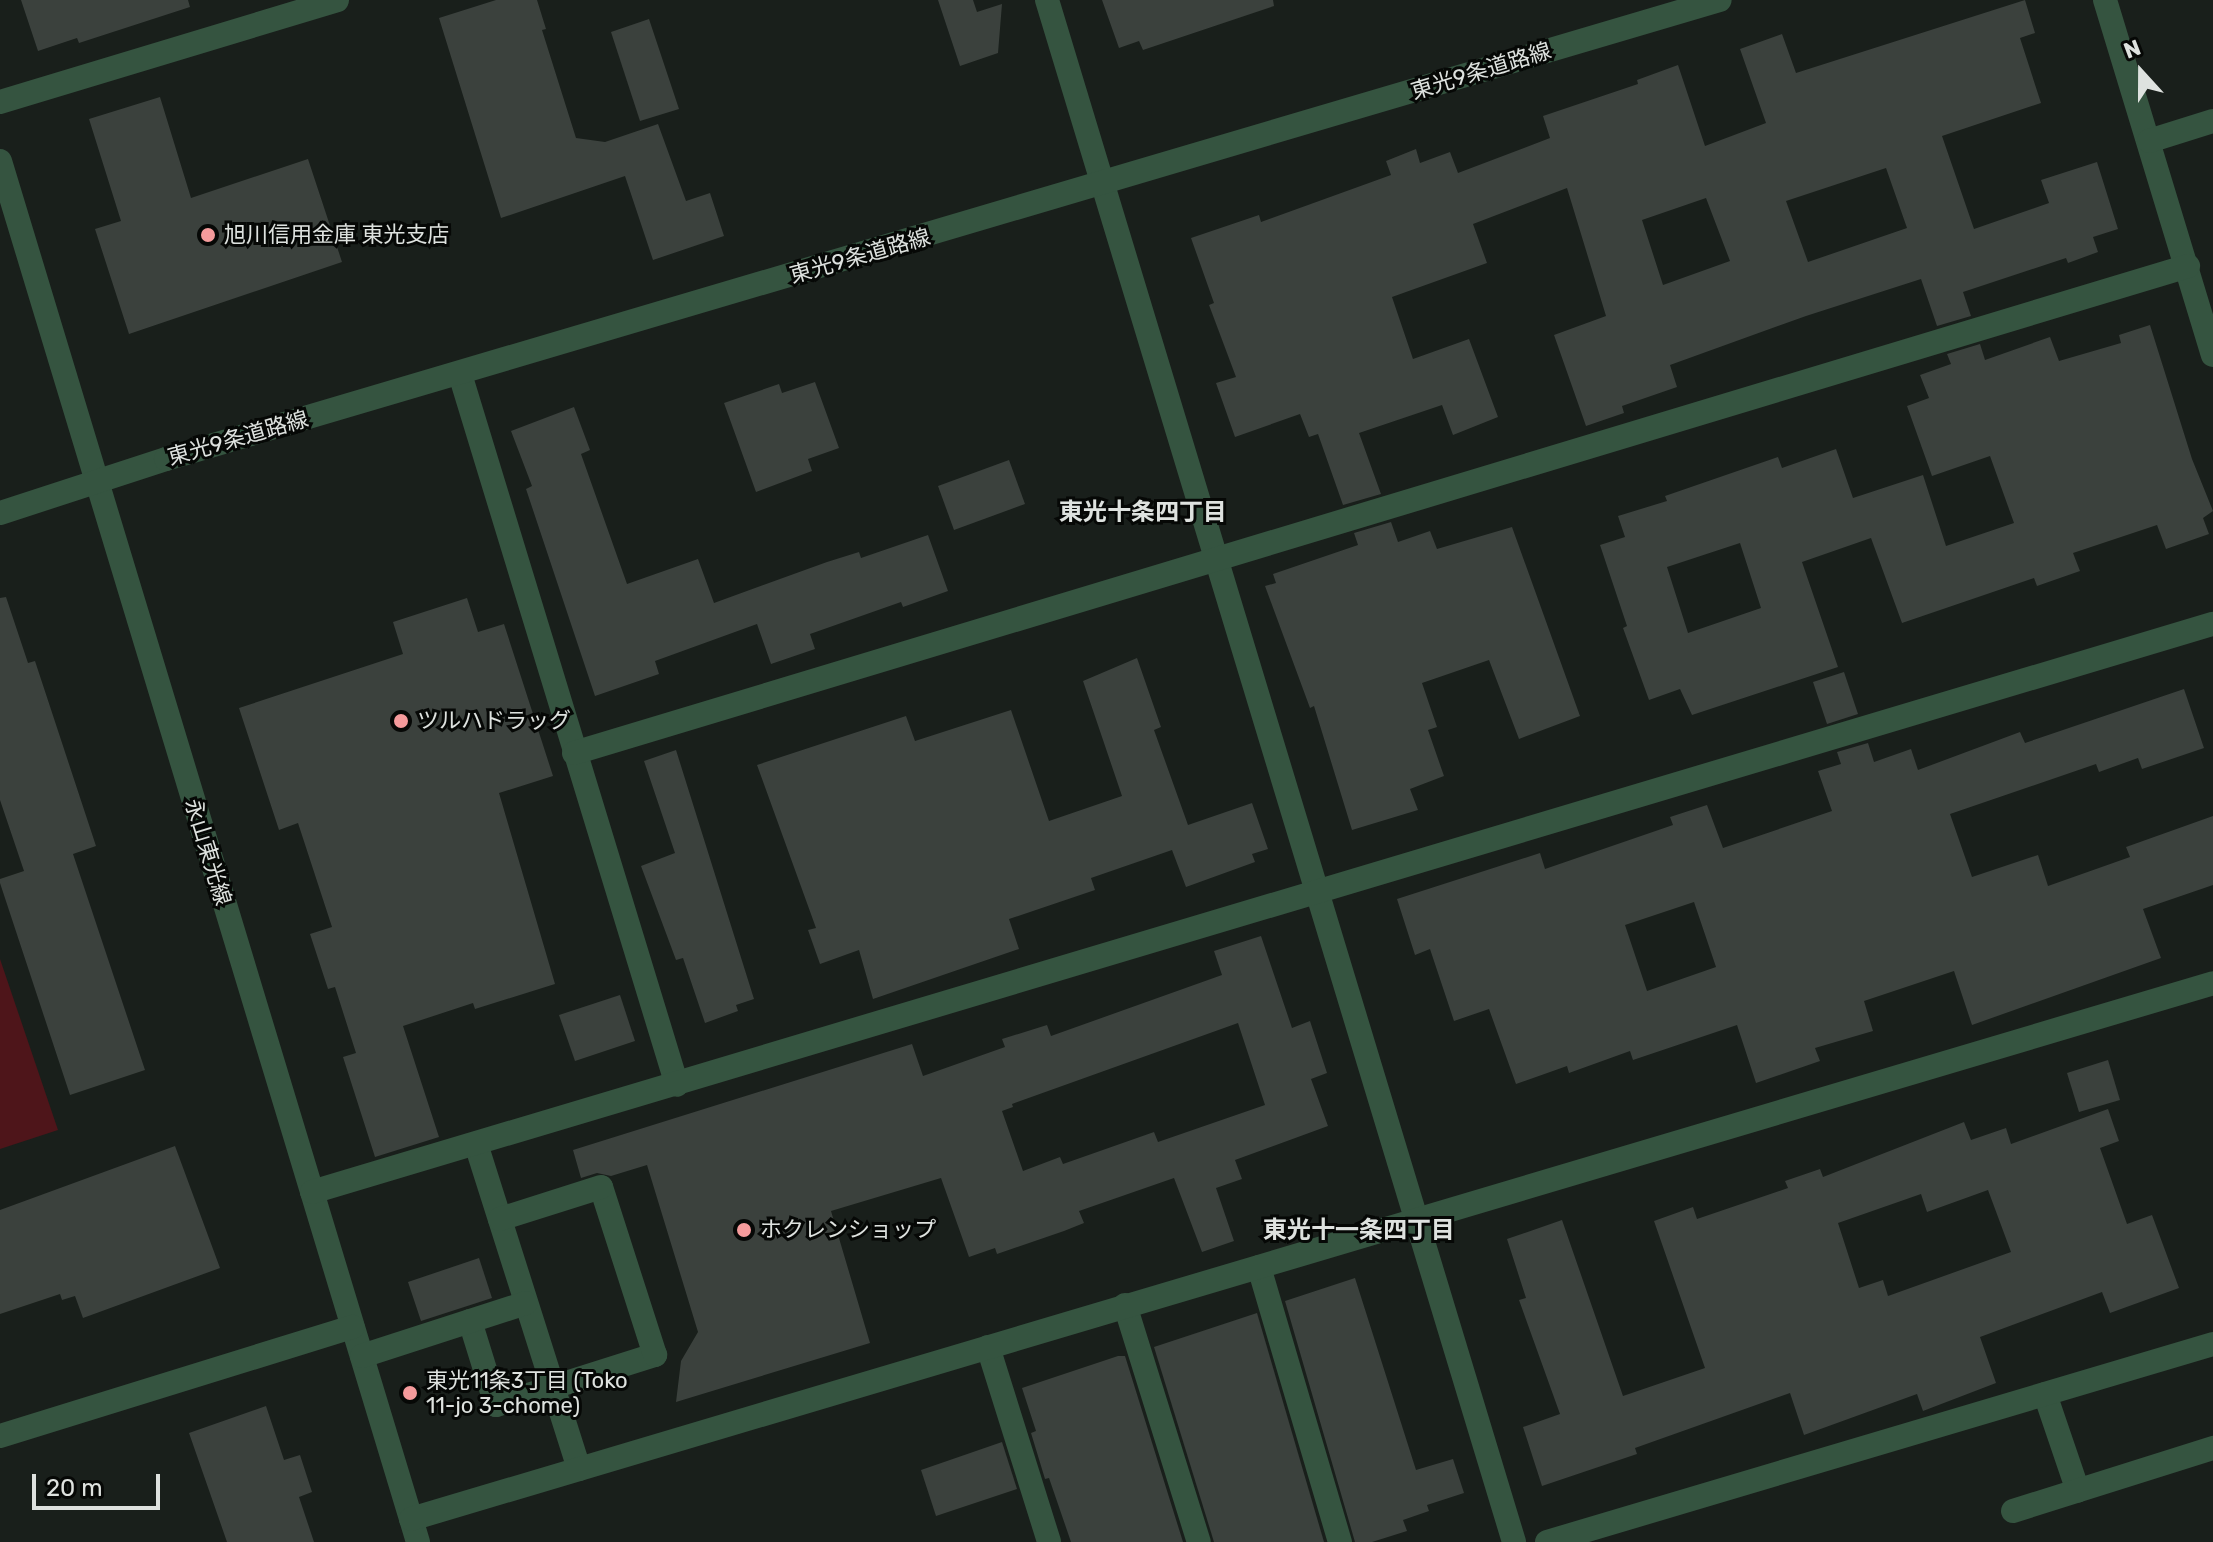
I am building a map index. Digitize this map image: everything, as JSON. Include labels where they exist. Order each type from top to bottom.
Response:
[{"type":"street","points":[[0,102],[337,0]]},
{"type":"street","points":[[1047,0],[1514,1542]]},
{"type":"street","name":"東光9条道路線","points":[[0,513],[1720,0]]},
{"type":"street","points":[[2105,0],[2213,355]]},
{"type":"street","points":[[2149,141],[2213,121]]},
{"type":"street","name":"永山東光線","points":[[0,161],[415,1530]]},
{"type":"street","points":[[574,753],[2188,266]]},
{"type":"street","points":[[460,374],[677,1085]]},
{"type":"street","points":[[312,1192],[2213,624]]},
{"type":"street","points":[[415,1530],[579,1469],[2213,983]]},
{"type":"street","points":[[476,1144],[579,1469]]},
{"type":"street","points":[[470,1321],[496,1405],[655,1355],[601,1187],[500,1219]]},
{"type":"street","points":[[1259,1267],[1340,1542]]},
{"type":"street","points":[[362,1356],[526,1303]]},
{"type":"street","points":[[1125,1305],[1199,1542]]},
{"type":"street","points":[[0,1436],[353,1327]]},
{"type":"street","points":[[1547,1542],[2213,1344]]},
{"type":"street","points":[[988,1347],[1049,1542]]},
{"type":"street","points":[[2045,1394],[2078,1491]]},
{"type":"street","points":[[2013,1511],[2213,1448]]},
{"type":"shaded area","points":[[0,959],[58,1130],[0,1149]]},
{"type":"building","points":[[21,0],[188,0],[190,7],[79,43],[77,38],[38,51]]},
{"type":"building","points":[[496,0],[537,0],[546,29],[542,30],[576,138],[605,142],[658,124],[686,201],[710,193],[724,236],[653,260],[625,176],[501,218],[439,18]]},
{"type":"building","points":[[938,0],[973,0],[977,12],[1002,4],[998,53],[960,66]]},
{"type":"building","points":[[1102,0],[1273,0],[1274,6],[1143,50],[1139,41],[1119,48]]},
{"type":"building","points":[[2025,0],[2035,33],[2020,38],[2041,103],[1942,136],[1974,229],[2049,203],[2041,180],[2097,162],[2118,229],[2093,237],[2098,252],[2068,263],[2066,258],[1963,292],[1971,316],[1937,326],[1921,279],[1670,365],[1677,387],[1622,406],[1624,413],[1586,426],[1554,335],[1606,316],[1567,188],[1473,224],[1487,263],[1392,297],[1413,359],[1469,339],[1498,417],[1453,435],[1442,405],[1359,433],[1381,494],[1343,505],[1318,434],[1309,437],[1300,414],[1235,437],[1216,383],[1236,377],[1209,305],[1214,303],[1191,238],[1259,215],[1261,222],[1391,175],[1386,161],[1416,149],[1420,163],[1450,152],[1458,173],[1550,138],[1543,116],[1638,84],[1637,80],[1678,65],[1705,146],[1766,123],[1740,49],[1782,34],[1796,73]],"holes":[[[1886,168],[1907,228],[1808,262],[1786,201]],[[1706,198],[1730,261],[1663,285],[1642,220]]]},
{"type":"building","points":[[649,19],[679,109],[640,121],[611,32]]},
{"type":"building","points":[[160,97],[191,198],[308,159],[342,262],[129,334],[95,229],[121,221],[89,119]]},
{"type":"building","points":[[2150,325],[2192,459],[2213,511],[2203,518],[2209,534],[2166,549],[2157,525],[2073,553],[2080,571],[2037,586],[2034,578],[1902,623],[1871,538],[1802,562],[1838,667],[1692,715],[1680,689],[1649,700],[1623,628],[1627,626],[1600,545],[1625,537],[1618,516],[1667,501],[1665,496],[1778,457],[1782,468],[1836,449],[1853,498],[1923,475],[1946,546],[2014,523],[1990,456],[1932,476],[1907,406],[1929,398],[1920,375],[1951,364],[1947,354],[1980,344],[1985,360],[2050,337],[2059,361],[2121,343],[2119,335]],"holes":[[[1740,543],[1761,608],[1688,633],[1667,567]]]},
{"type":"building","points":[[815,382],[839,448],[808,459],[812,471],[756,492],[724,403],[779,384],[782,393]]},
{"type":"building","points":[[574,407],[590,450],[581,454],[627,584],[698,559],[714,603],[827,562],[859,552],[861,558],[928,535],[948,591],[903,607],[901,602],[810,634],[815,649],[771,664],[757,624],[655,661],[659,674],[595,696],[526,489],[532,486],[511,431]]},
{"type":"building","points":[[1009,460],[1025,504],[954,530],[938,486]]},
{"type":"building","points":[[1391,522],[1398,542],[1430,531],[1437,549],[1512,527],[1580,716],[1519,739],[1489,660],[1422,683],[1437,727],[1428,730],[1444,776],[1410,789],[1418,810],[1352,830],[1314,706],[1310,708],[1265,586],[1276,583],[1273,574],[1358,545],[1354,533]]},
{"type":"building","points":[[6,597],[28,663],[35,661],[96,846],[73,854],[145,1070],[70,1095],[0,883],[0,879],[24,871],[0,800],[0,598]]},
{"type":"building","points":[[467,598],[478,632],[504,624],[553,776],[499,793],[555,984],[475,1009],[473,1003],[403,1026],[439,1137],[375,1157],[343,1057],[356,1053],[335,987],[328,989],[310,934],[332,927],[298,823],[279,830],[239,708],[403,654],[393,622]]},
{"type":"building","points":[[1137,658],[1161,727],[1154,730],[1188,825],[1252,803],[1268,849],[1252,854],[1255,862],[1186,887],[1172,850],[1091,878],[1095,890],[1009,919],[1019,949],[873,999],[859,950],[820,964],[808,930],[816,928],[757,765],[906,716],[915,741],[1011,710],[1049,821],[1122,796],[1083,681]]},
{"type":"building","points":[[1844,672],[1858,714],[1827,724],[1813,682]]},
{"type":"building","points":[[2184,689],[2204,748],[2142,769],[2138,758],[2099,772],[2096,764],[1950,814],[1972,877],[2038,855],[2048,886],[2130,857],[2126,847],[2213,816],[2213,885],[2143,909],[2161,958],[1972,1025],[1954,971],[1864,1001],[1873,1031],[1815,1048],[1820,1061],[1756,1083],[1737,1025],[1633,1060],[1630,1051],[1569,1073],[1567,1066],[1516,1084],[1489,1009],[1454,1021],[1430,949],[1415,955],[1397,899],[1540,853],[1545,869],[1673,825],[1670,817],[1707,805],[1723,848],[1832,811],[1818,771],[1841,764],[1837,752],[1868,743],[1874,762],[1911,749],[1918,770],[2020,732],[2025,743]],"holes":[[[1694,902],[1716,967],[1647,991],[1625,925]]]},
{"type":"building","points":[[676,750],[754,999],[736,1005],[738,1011],[705,1023],[683,958],[676,960],[641,866],[675,853],[644,761]]},
{"type":"building","points":[[1261,936],[1292,1028],[1310,1021],[1327,1073],[1311,1079],[1328,1126],[1235,1160],[1242,1179],[1216,1188],[1234,1241],[1202,1252],[1174,1178],[1079,1211],[1084,1223],[1064,1231],[997,1254],[995,1248],[969,1257],[941,1178],[831,1211],[870,1343],[676,1402],[681,1361],[698,1332],[647,1165],[611,1176],[597,1173],[581,1178],[573,1150],[912,1044],[923,1076],[1005,1047],[1002,1039],[1047,1025],[1051,1036],[1222,975],[1214,951]],"holes":[[[1238,1023],[1265,1105],[1158,1142],[1154,1132],[1063,1164],[1060,1157],[1023,1171],[1002,1111],[1013,1107],[1012,1104]]]},
{"type":"building","points":[[620,995],[635,1041],[575,1061],[559,1015]]},
{"type":"building","points":[[2108,1060],[2120,1100],[2079,1112],[2067,1073]]},
{"type":"building","points":[[2108,1109],[2119,1141],[2100,1148],[2127,1224],[2152,1215],[2179,1288],[2110,1313],[2102,1292],[1980,1337],[1996,1383],[1923,1411],[1917,1394],[1804,1435],[1790,1393],[1635,1448],[1637,1454],[1542,1486],[1523,1427],[1560,1414],[1519,1300],[1526,1298],[1507,1239],[1562,1220],[1623,1396],[1705,1368],[1654,1221],[1693,1207],[1697,1219],[1788,1188],[1785,1181],[1820,1169],[1823,1177],[1964,1122],[1971,1140],[2006,1128],[2011,1144]],"holes":[[[1988,1190],[2011,1252],[1888,1296],[1883,1280],[1859,1288],[1838,1223],[1921,1194],[1927,1212]]]},
{"type":"building","points":[[175,1146],[220,1268],[83,1318],[75,1296],[62,1300],[60,1294],[0,1314],[0,1210]]},
{"type":"building","points":[[479,1258],[492,1298],[421,1321],[408,1282]]},
{"type":"building","points":[[1355,1278],[1416,1470],[1453,1459],[1464,1493],[1427,1505],[1429,1511],[1403,1520],[1407,1531],[1372,1542],[1355,1542],[1285,1301]]},
{"type":"building","points":[[1257,1313],[1324,1542],[1214,1542],[1154,1347]]},
{"type":"building","points":[[1125,1356],[1183,1542],[1071,1542],[1049,1478],[1045,1479],[1031,1433],[1036,1431],[1022,1388]]},
{"type":"building","points":[[266,1406],[284,1460],[300,1455],[312,1492],[299,1497],[314,1542],[227,1542],[189,1433]]},
{"type":"building","points":[[1002,1442],[1017,1489],[936,1516],[921,1470]]},
{"type":"place","name":"旭川信用金庫 東光支店","points":[[208,235]]},
{"type":"place","name":"ツルハドラッグ","points":[[401,721]]},
{"type":"place","name":"ホクレンショップ","points":[[744,1230]]},
{"type":"place","name":"東光11条3丁目 (Toko 11-jo 3-chome)","points":[[410,1393]]},
{"type":"district","name":"東光十条四丁目","points":[[1143,513]]},
{"type":"district","name":"東光十一条四丁目","points":[[1359,1231]]}]
